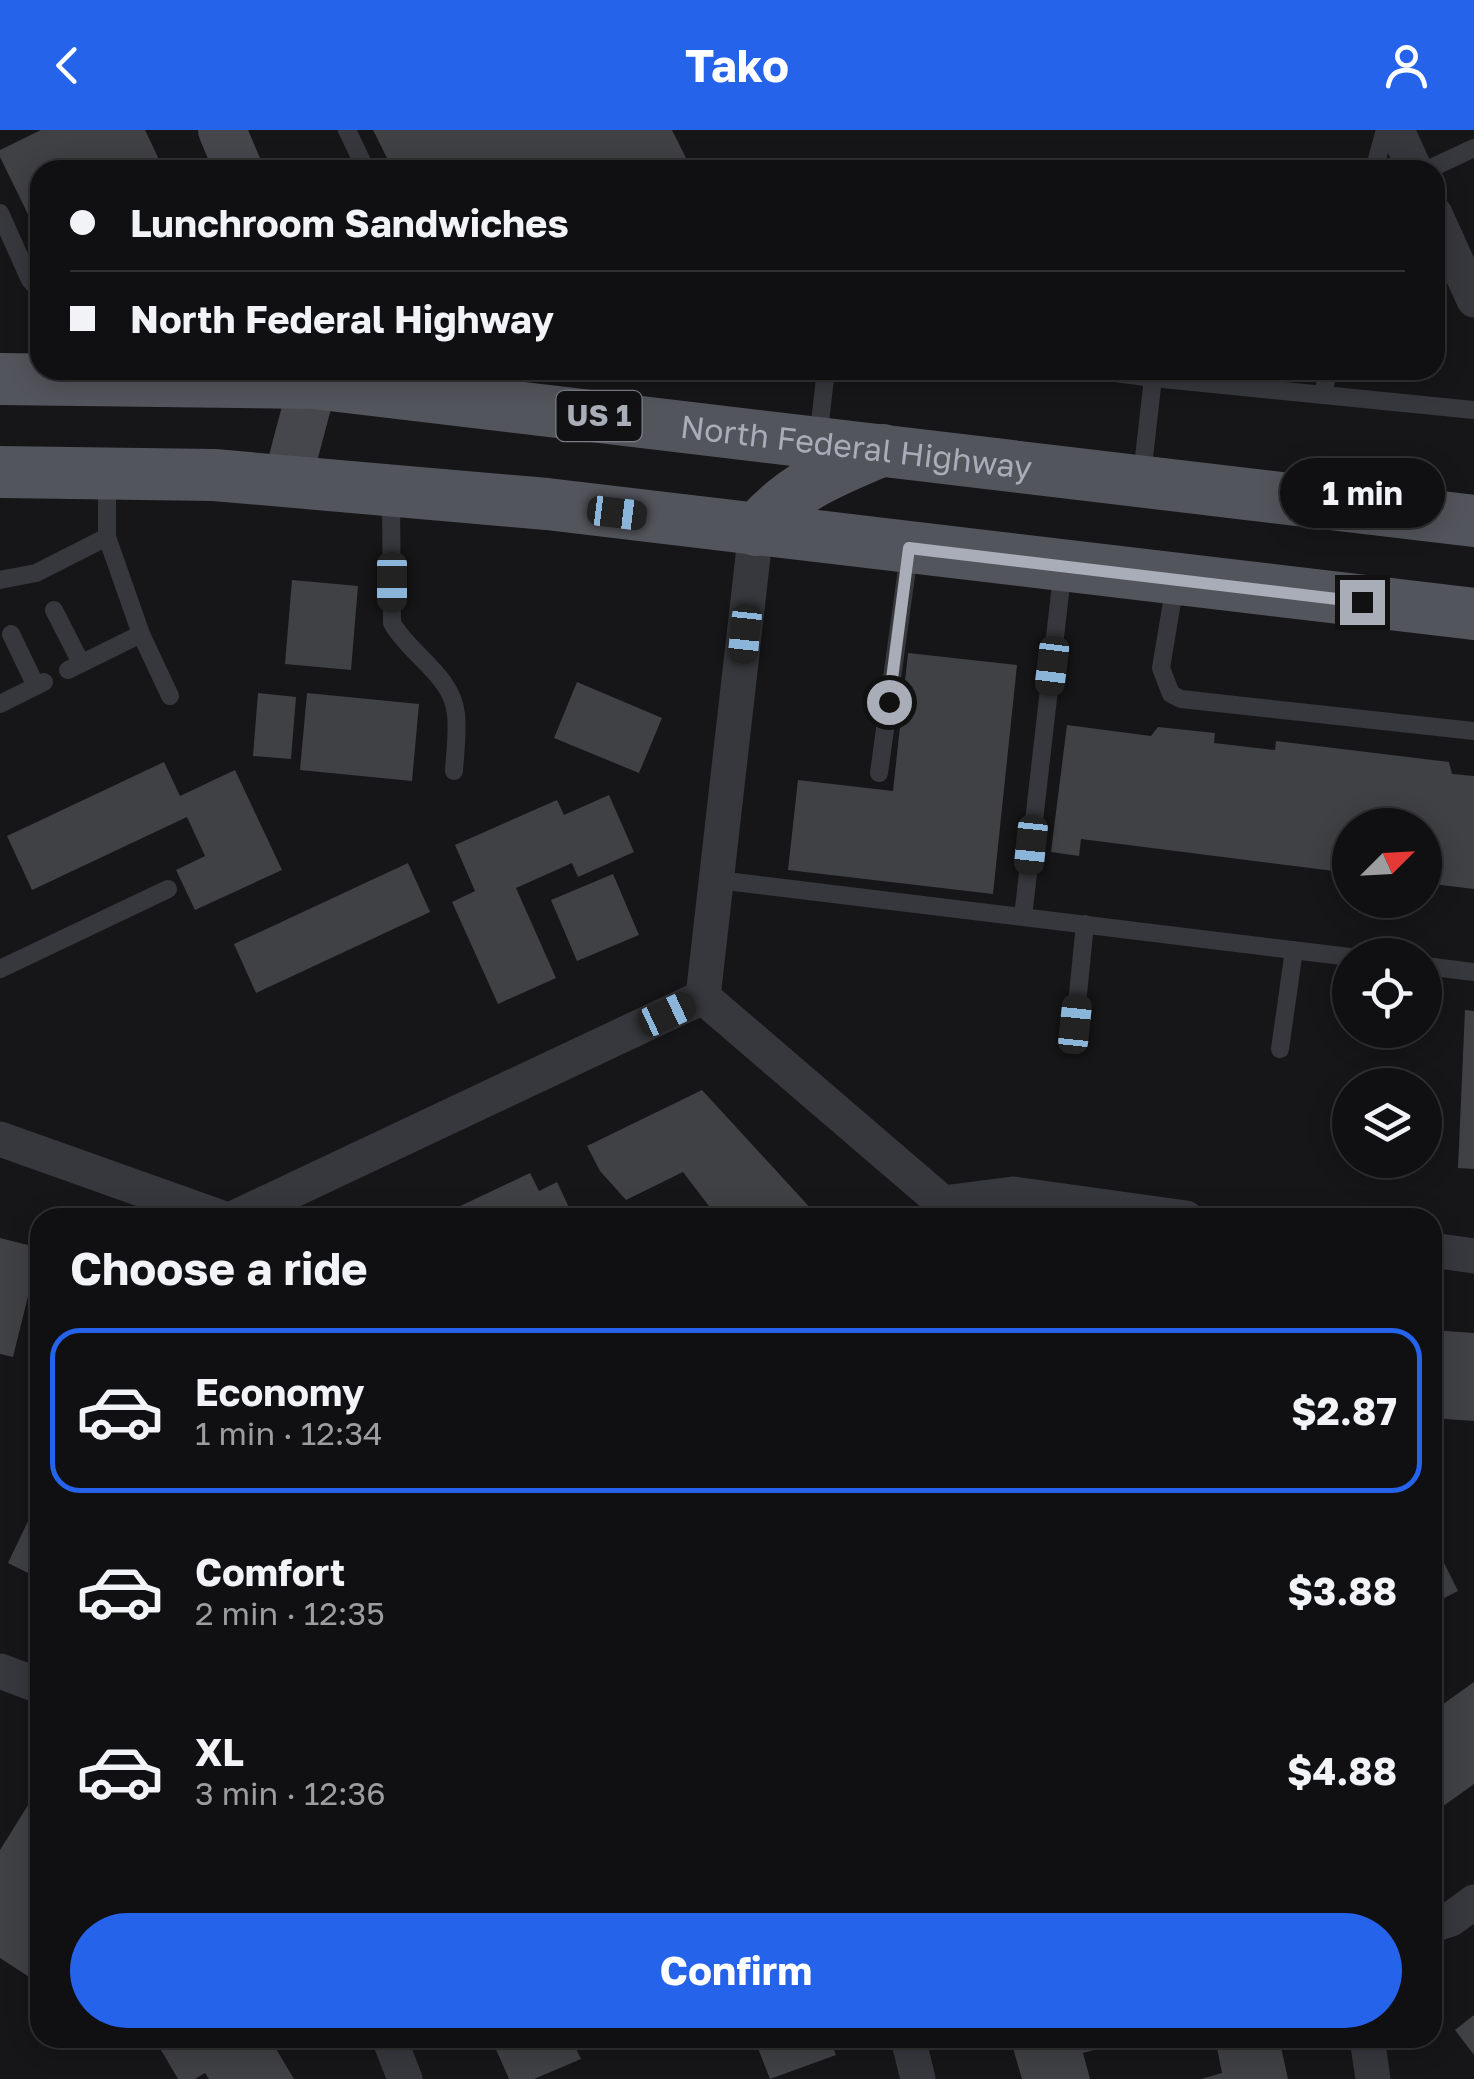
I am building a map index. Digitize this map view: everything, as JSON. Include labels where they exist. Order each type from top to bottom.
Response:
[{"type":"main road","name":"North Federal Highway","points":[[0,379],[30,378]]},
{"type":"main road","name":"North Federal Highway","points":[[342,380],[1474,521]]},
{"type":"main road","points":[[756,530],[779,503],[819,477],[884,450]]},
{"type":"main road","points":[[0,472],[107,472],[287,481],[548,504],[1474,614]]},
{"type":"street","points":[[222,130],[235,160]]},
{"type":"street","points":[[1397,130],[1410,160]]},
{"type":"street","points":[[1445,236],[1474,300]]},
{"type":"street","points":[[287,481],[310,380]]},
{"type":"street","points":[[703,997],[756,530]]},
{"type":"street","points":[[703,997],[947,1208]]},
{"type":"street","points":[[255,1208],[703,997]]},
{"type":"street","points":[[0,1139],[194,1208]]},
{"type":"street","points":[[957,1208],[1012,1194],[1114,1208]]},
{"type":"street","points":[[1442,1251],[1474,1256]]},
{"type":"street","points":[[0,1672],[30,1682]]},
{"type":"street","points":[[1442,1921],[1474,1902]]},
{"type":"street","points":[[393,2048],[406,2079]]},
{"type":"street","points":[[910,2048],[918,2079]]},
{"type":"street","points":[[1368,2048],[1373,2079]]},
{"type":"lane","points":[[347,130],[361,160]]},
{"type":"lane","points":[[1377,160],[1385,130]]},
{"type":"lane","points":[[1445,162],[1474,148]]},
{"type":"lane","points":[[0,213],[30,280]]},
{"type":"lane","points":[[818,442],[825,380]]},
{"type":"lane","points":[[1141,481],[1153,380]]},
{"type":"lane","points":[[1174,380],[1474,410]]},
{"type":"lane","points":[[1323,394],[1326,380]]},
{"type":"lane","points":[[107,472],[107,537],[141,634],[170,696]]},
{"type":"lane","points":[[392,490],[392,623],[401,639],[452,696],[456,716],[454,772]]},
{"type":"lane","points":[[0,580],[36,573],[107,537]]},
{"type":"lane","points":[[880,773],[909,548]]},
{"type":"lane","points":[[1022,917],[1062,567]]},
{"type":"lane","points":[[1176,580],[1161,668],[1171,694],[1182,699],[1474,731]]},
{"type":"lane","points":[[54,610],[75,666],[141,634]]},
{"type":"lane","points":[[1,701],[41,684],[11,634]]},
{"type":"lane","points":[[718,880],[1332,955]]},
{"type":"lane","points":[[0,969],[168,888]]},
{"type":"lane","points":[[1075,1024],[1085,924]]},
{"type":"lane","points":[[1280,1049],[1294,950]]},
{"type":"lane","points":[[1442,968],[1474,972]]},
{"type":"building","points":[[41,130],[145,130],[159,160],[30,160],[30,218],[0,150]]},
{"type":"building","points":[[373,130],[672,130],[687,160],[388,160]]},
{"type":"building","points":[[292,580],[358,586],[351,670],[285,664]]},
{"type":"building","points":[[908,653],[1017,665],[993,894],[788,870],[798,780],[893,791]]},
{"type":"building","points":[[577,682],[662,718],[639,773],[554,738]]},
{"type":"building","points":[[258,693],[296,697],[291,759],[253,756]]},
{"type":"building","points":[[307,693],[419,704],[412,781],[300,770]]},
{"type":"building","points":[[1067,725],[1151,736],[1158,727],[1215,733],[1214,743],[1275,750],[1276,741],[1449,762],[1452,774],[1474,776],[1474,889],[1442,885],[1442,808],[1332,808],[1332,871],[1081,839],[1079,856],[1051,852]]},
{"type":"building","points":[[164,762],[180,796],[235,770],[282,870],[195,910],[176,870],[205,856],[187,817],[32,890],[7,836]]},
{"type":"building","points":[[609,795],[634,852],[578,877],[572,863],[516,888],[556,978],[498,1004],[452,902],[475,891],[455,845],[557,800],[564,815]]},
{"type":"building","points":[[408,863],[430,912],[256,993],[234,944]]},
{"type":"building","points":[[613,874],[639,935],[577,961],[551,900]]},
{"type":"building","points":[[1465,1010],[1474,1011],[1474,1169],[1458,1168]]},
{"type":"building","points":[[702,1090],[810,1208],[710,1208],[683,1172],[626,1200],[600,1171],[587,1146]]},
{"type":"building","points":[[530,1173],[539,1191],[557,1182],[569,1208],[456,1208]]},
{"type":"building","points":[[0,1238],[30,1246],[30,1288],[13,1357],[0,1354]]},
{"type":"building","points":[[1442,1331],[1474,1333],[1474,1421],[1442,1419]]},
{"type":"building","points":[[30,1517],[30,1574],[8,1563]]},
{"type":"building","points":[[1442,1559],[1458,1591],[1442,1599]]},
{"type":"building","points":[[1474,1682],[1474,1784],[1442,1807],[1442,1705]]},
{"type":"building","points":[[30,1802],[30,1978],[0,1958],[0,1850]]},
{"type":"building","points":[[1474,2015],[1474,2055],[1455,2030]]},
{"type":"building","points":[[160,2048],[276,2048],[294,2079],[209,2079],[205,2073],[195,2079],[178,2079]]},
{"type":"building","points":[[495,2048],[576,2048],[581,2059],[534,2079],[509,2079]]},
{"type":"building","points":[[758,2048],[833,2048],[836,2055],[770,2079]]},
{"type":"building","points":[[1013,2048],[1101,2048],[1083,2053],[1090,2079],[1022,2079]]},
{"type":"building","points":[[1217,2048],[1281,2048],[1288,2079],[1201,2079],[1222,2073]]},
{"type":"route","points":[[889,702],[909,548],[1362,602]]}]
